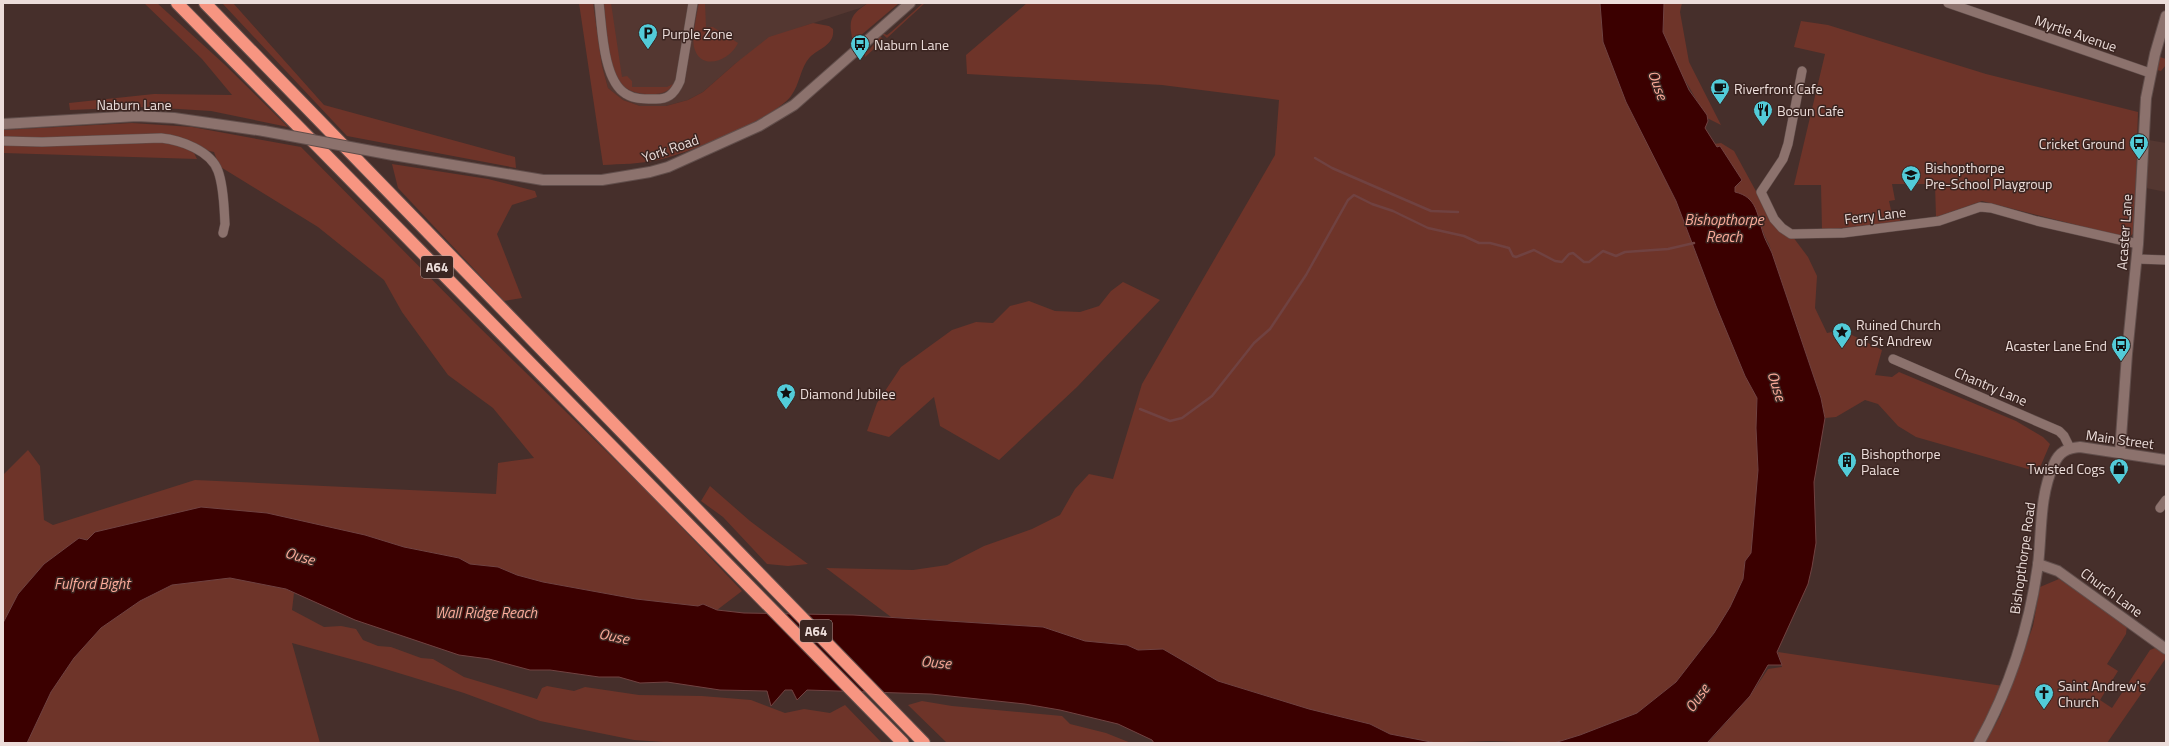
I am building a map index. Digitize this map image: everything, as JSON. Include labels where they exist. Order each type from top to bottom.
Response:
[{"type":"highway","name":"A64","points":[[177,3],[903,743]]},
{"type":"highway","name":"A64","points":[[205,3],[924,743]]},
{"type":"street","points":[[599,3],[610,75],[618,87],[626,94],[637,99],[666,99],[676,90],[680,81],[693,3]]},
{"type":"street","name":"York Road","points":[[264,131],[393,155],[543,180],[602,180],[650,172],[668,167],[759,126],[794,105],[910,3]]},
{"type":"street","name":"Myrtle Avenue","points":[[1948,3],[2150,73]]},
{"type":"street","name":"Acaster Lane","points":[[2120,452],[2127,354],[2137,259],[2142,141],[2150,73],[2166,16]]},
{"type":"street","name":"Ferry Lane","points":[[1802,71],[1788,144],[1783,159],[1761,192],[1774,219],[1782,228],[1791,234],[1843,233],[1939,221],[1980,207],[1991,208],[2037,221],[2138,244]]},
{"type":"street","name":"Naburn Lane","points":[[3,124],[137,116],[174,118],[264,131]]},
{"type":"street","points":[[3,141],[42,142],[161,138],[175,139],[190,145],[209,159],[218,171],[225,224],[223,233]]},
{"type":"street","points":[[2137,259],[2166,260]]},
{"type":"street","name":"Chantry Lane","points":[[1893,359],[2059,431],[2064,436],[2070,448]]},
{"type":"street","name":"Main Street","points":[[2070,448],[2080,447],[2166,460]]},
{"type":"street","name":"Bishopthorpe Road","points":[[1979,743],[2004,694],[2019,652],[2032,602],[2038,564],[2041,518],[2051,471],[2058,456],[2070,448]]},
{"type":"street","points":[[2160,508],[2166,500]]},
{"type":"street","name":"Church Lane","points":[[2038,564],[2058,571],[2166,649]]},
{"type":"shaded area","points":[[144,3],[157,3],[224,64],[288,127],[211,111],[146,107],[70,110],[69,103],[154,94],[232,95],[202,59]]},
{"type":"shaded area","points":[[222,3],[233,3],[324,105],[515,157],[516,168],[347,136]]},
{"type":"shaded area","points":[[579,3],[593,3],[602,66],[608,88],[623,100],[640,106],[666,106],[688,100],[703,92],[769,37],[813,23],[829,26],[833,29],[833,34],[829,43],[807,61],[791,96],[782,105],[767,114],[729,134],[688,151],[658,160],[630,164],[603,165]]},
{"type":"shaded area","points":[[593,3],[868,3],[860,8],[801,27],[736,63],[703,92],[688,100],[666,106],[640,106],[623,100],[608,88],[602,66]]},
{"type":"shaded area","points":[[604,3],[611,3],[622,77],[627,76],[632,81],[632,87],[667,87],[677,82],[670,88],[660,93],[643,94],[627,88],[617,80],[611,65],[609,54]]},
{"type":"shaded area","points":[[699,3],[705,3],[706,27],[713,27],[738,43],[729,55],[722,59],[708,61],[697,55],[694,47],[694,31]]},
{"type":"shaded area","points":[[868,3],[899,3],[853,42],[851,28],[852,19],[857,11]]},
{"type":"shaded area","points":[[923,3],[925,3],[887,38],[880,32],[887,35]]},
{"type":"shaded area","points":[[1027,3],[1600,3],[1603,42],[1626,102],[1676,201],[1716,306],[1745,376],[1757,398],[1756,428],[1758,470],[1751,553],[1745,561],[1743,579],[1730,607],[1714,633],[1676,682],[1637,713],[1580,735],[1554,743],[1489,741],[1436,743],[1390,734],[1370,724],[1309,709],[1218,681],[1163,649],[1138,650],[1127,645],[1085,641],[1043,627],[891,617],[826,568],[913,570],[947,565],[984,546],[1032,529],[1060,515],[1075,489],[1089,474],[1113,479],[1142,384],[1275,155],[1279,100],[1162,85],[967,74],[966,55]]},
{"type":"shaded area","points":[[1664,3],[1682,3],[1680,12],[1689,62],[1721,125],[1707,118],[1678,68],[1663,32]]},
{"type":"shaded area","points":[[1801,21],[1828,25],[1986,74],[2138,112],[2134,233],[2128,238],[1982,201],[1936,217],[1935,184],[1892,184],[1895,200],[1889,201],[1893,219],[1900,219],[1900,222],[1822,230],[1821,185],[1794,185],[1825,54],[1794,47]]},
{"type":"shaded area","points":[[880,36],[884,40],[865,57],[864,53],[870,49]]},
{"type":"shaded area","points":[[2160,57],[2166,59],[2166,65],[2161,71],[2157,70]]},
{"type":"shaded area","points":[[132,123],[192,127],[301,147],[475,323],[648,492],[742,591],[717,610],[703,604],[698,606],[636,599],[543,582],[517,575],[498,567],[470,564],[459,558],[404,547],[365,535],[79,539],[44,564],[18,594],[3,623],[3,475],[28,450],[40,466],[44,520],[53,525],[195,480],[496,494],[498,463],[534,458],[493,408],[448,375],[402,312],[384,280],[318,227],[219,166],[214,152],[191,147],[197,159],[3,153],[3,130]]},
{"type":"shaded area","points":[[2137,138],[2166,143],[2166,192],[2136,186]]},
{"type":"shaded area","points":[[1721,143],[1734,151],[1775,226],[1793,237],[1808,257],[1817,276],[1815,308],[1827,333],[1842,330],[1882,350],[1875,375],[1892,377],[1899,372],[2016,421],[2043,437],[2050,444],[2038,472],[1916,437],[1898,426],[1878,404],[1865,400],[1836,417],[1825,418],[1821,398],[1769,244],[1753,206],[1743,195],[1735,192],[1735,187],[1740,183],[1720,146],[1717,147],[1714,144]]},
{"type":"shaded area","points":[[392,164],[488,179],[535,191],[537,197],[512,205],[497,234],[522,298],[504,301],[398,188]]},
{"type":"shaded area","points":[[1123,282],[1160,300],[1077,387],[999,460],[940,426],[934,397],[889,437],[867,431],[877,403],[901,367],[952,330],[976,322],[993,323],[1010,306],[1029,301],[1055,311],[1080,312],[1099,306],[1111,291]]},
{"type":"shaded area","points":[[710,486],[750,521],[808,564],[788,566],[767,564],[723,517],[701,501]]},
{"type":"shaded area","points":[[230,578],[286,589],[294,593],[292,610],[324,627],[341,626],[356,629],[363,640],[378,646],[391,647],[421,658],[433,659],[464,677],[537,699],[542,688],[547,686],[574,691],[585,687],[639,695],[702,696],[751,700],[785,713],[804,709],[830,713],[845,705],[882,743],[678,743],[634,740],[540,721],[464,693],[369,664],[292,643],[320,743],[27,743],[51,692],[74,658],[101,628],[140,601],[172,585]]},
{"type":"shaded area","points":[[2059,579],[2127,625],[2126,634],[2107,664],[2118,671],[2100,700],[2112,708],[2150,650],[2155,648],[2166,655],[2166,658],[2107,743],[1985,743],[2000,716],[2033,626],[2040,587]]},
{"type":"shaded area","points":[[1778,652],[2003,686],[1975,743],[1708,743],[1750,696],[1768,669],[1782,667]]},
{"type":"shaded area","points":[[922,701],[952,706],[1062,716],[1070,724],[1106,733],[1131,743],[947,743],[908,705]]},
{"type":"water","name":"Bishopthorpe Reach","points":[[1600,3],[1664,3],[1663,32],[1689,90],[1707,115],[1708,121],[1705,128],[1717,147],[1720,146],[1742,180],[1735,187],[1735,192],[1748,198],[1755,207],[1821,398],[1825,418],[1814,482],[1816,543],[1812,567],[1808,584],[1777,652],[1782,665],[1768,665],[1750,696],[1707,743],[1554,743],[1580,735],[1637,713],[1676,682],[1714,633],[1730,607],[1743,579],[1745,561],[1751,553],[1758,470],[1756,428],[1757,398],[1745,376],[1716,306],[1676,201],[1626,102],[1603,42]]},
{"type":"water","name":"Wall Ridge Reach","points":[[201,507],[267,513],[365,535],[404,547],[459,558],[470,564],[498,567],[517,575],[543,582],[636,599],[698,606],[703,604],[717,610],[744,613],[853,615],[1043,627],[1085,641],[1127,645],[1138,650],[1163,649],[1218,681],[1309,709],[1370,724],[1390,734],[1436,743],[1154,743],[1152,740],[1118,724],[1060,710],[1025,704],[931,694],[807,690],[797,700],[792,690],[785,690],[771,706],[767,691],[720,690],[667,682],[640,683],[619,677],[599,677],[550,670],[530,670],[489,659],[459,655],[355,620],[286,589],[230,578],[172,585],[140,601],[101,628],[74,658],[51,692],[27,743],[3,743],[3,623],[18,594],[44,564],[79,538],[87,540],[95,532]]},
{"type":"waterway","points":[[1315,158],[1332,168],[1431,211],[1458,212]]},
{"type":"waterway","points":[[1140,409],[1170,421],[1182,418],[1212,396],[1254,343],[1270,329],[1306,275],[1348,200],[1354,195],[1372,204],[1393,211],[1428,228],[1464,236],[1479,243],[1490,243],[1509,248],[1513,256],[1516,257],[1534,250],[1555,261],[1562,262],[1569,254],[1573,253],[1584,262],[1589,262],[1603,251],[1616,256],[1625,252],[1668,249],[1694,243]]},
{"type":"place","name":"Purple Zone","points":[[648,50]]},
{"type":"place","name":"Naburn Lane","points":[[860,61]]},
{"type":"place","name":"Riverfront Cafe","points":[[1720,105]]},
{"type":"place","name":"Bosun Cafe","points":[[1763,127]]},
{"type":"place","name":"Cricket Ground","points":[[2139,160]]},
{"type":"place","name":"Bishopthorpe Pre-School Playgroup","points":[[1911,192]]},
{"type":"place","name":"Ruined Church of St Andrew","points":[[1842,349]]},
{"type":"place","name":"Acaster Lane End","points":[[2121,362]]},
{"type":"place","name":"Diamond Jubilee","points":[[786,410]]},
{"type":"place","name":"Bishopthorpe Palace","points":[[1847,478]]},
{"type":"place","name":"Twisted Cogs","points":[[2119,485]]},
{"type":"place","name":"Saint Andrew's Church","points":[[2044,710]]},
{"type":"water label","name":"Ouse","points":[[1658,85]]},
{"type":"water label","name":"Ouse","points":[[1777,386]]},
{"type":"water label","name":"Ouse","points":[[300,556]]},
{"type":"water label","name":"Fulford Bight","points":[[92,583]]},
{"type":"water label","name":"Ouse","points":[[614,636]]},
{"type":"water label","name":"Ouse","points":[[936,662]]},
{"type":"water label","name":"Ouse","points":[[1697,698]]}]
